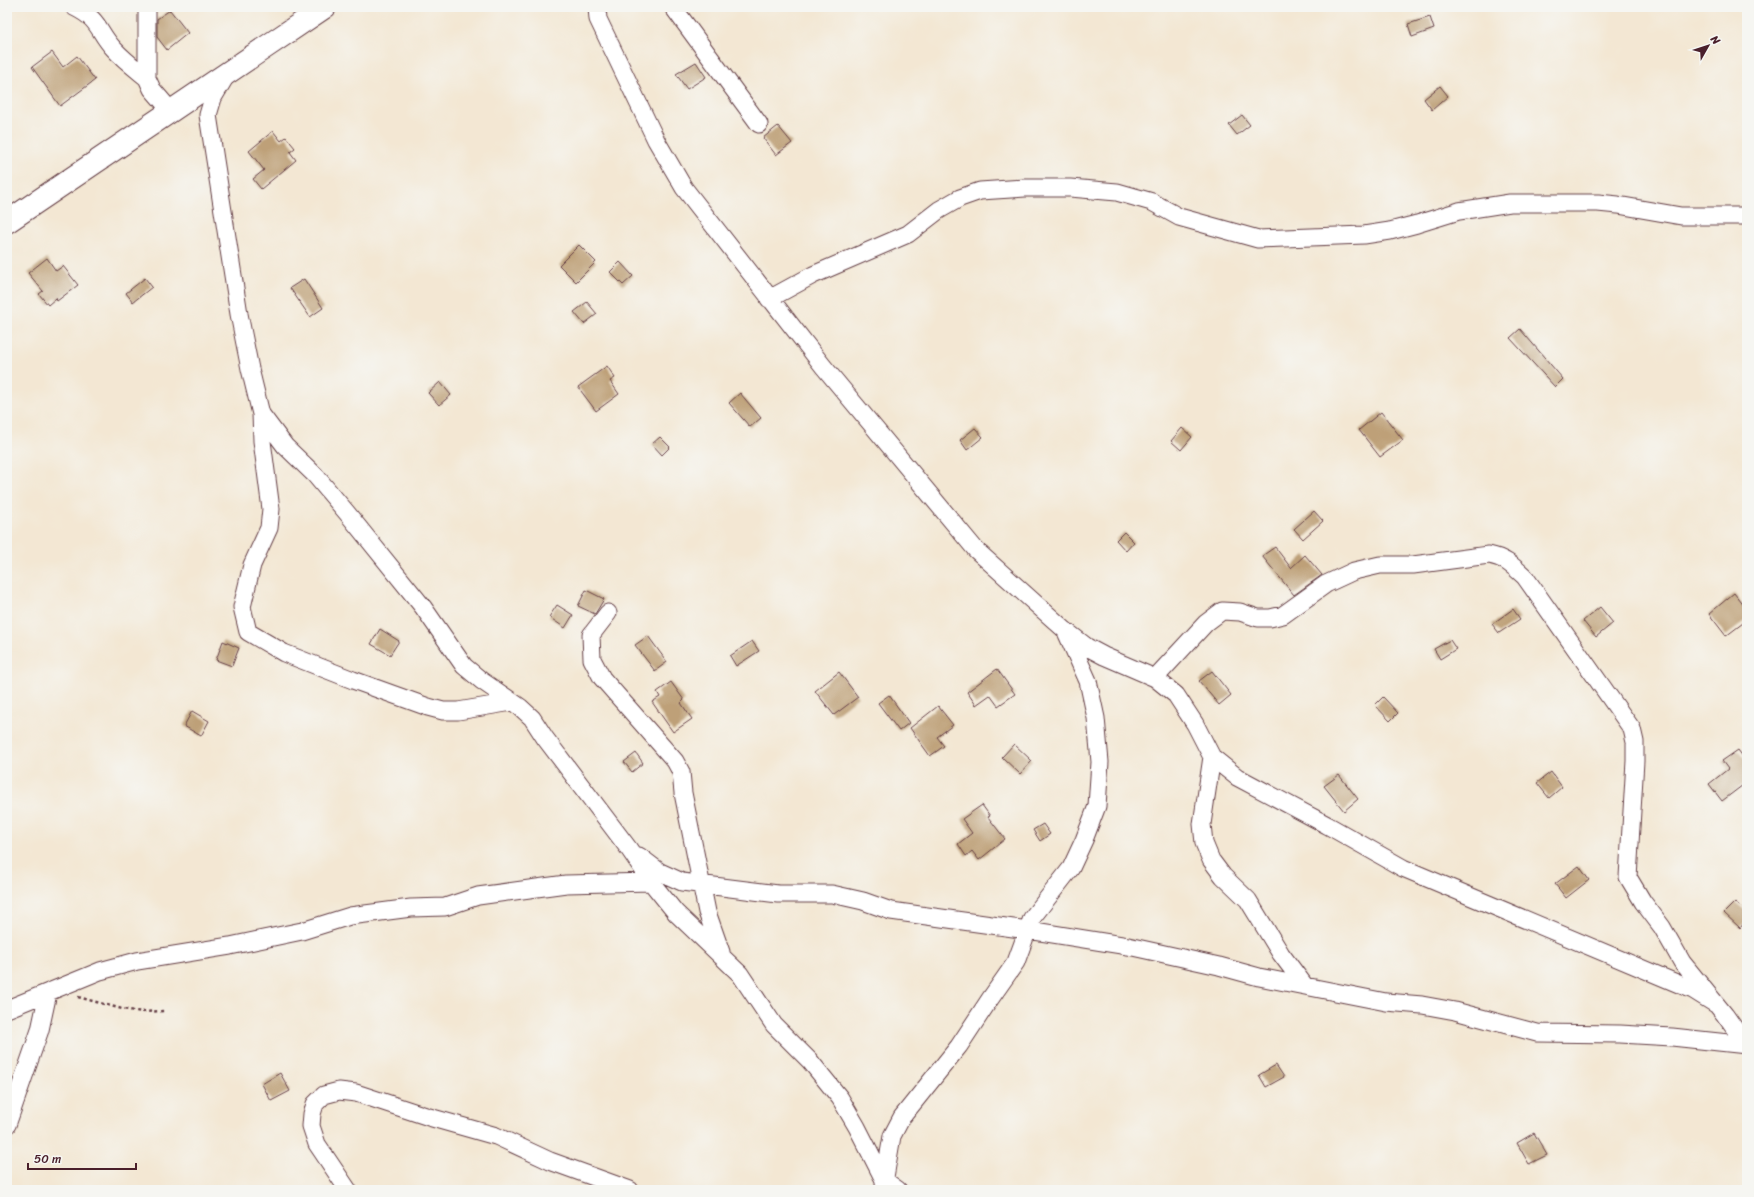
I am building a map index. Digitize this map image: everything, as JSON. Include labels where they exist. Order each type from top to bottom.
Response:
[{"type":"street","points":[[74,7],[89,15],[114,50],[147,78]]},
{"type":"street","points":[[147,7],[147,78],[152,90],[176,108]]},
{"type":"street","points":[[7,222],[325,7]]},
{"type":"street","points":[[597,7],[598,19],[656,140],[684,188],[769,299],[877,433],[976,550],[1065,630],[1087,647],[1155,678],[1176,695],[1195,724],[1212,756],[1237,777],[1403,868],[1540,924],[1693,990],[1717,1005]]},
{"type":"street","points":[[673,7],[759,124]]},
{"type":"street","points":[[227,73],[213,98],[208,115],[239,314],[261,414],[262,441],[271,509],[269,528],[252,565],[242,607],[248,632],[284,652],[322,668],[428,707],[443,711],[458,711],[512,702]]},
{"type":"street","points":[[176,108],[188,103],[196,105],[208,115]]},
{"type":"street","points":[[769,299],[814,275],[908,234],[939,210],[960,198],[980,191],[1033,188],[1070,188],[1117,192],[1152,202],[1180,217],[1258,239],[1364,234],[1410,226],[1459,211],[1510,203],[1598,203],[1681,216],[1747,216]]},
{"type":"street","points":[[261,414],[285,446],[314,475],[361,530],[423,607],[464,666],[532,718],[545,738],[629,849],[651,882],[676,913],[723,956],[740,974],[774,1025],[810,1061],[840,1098],[858,1127],[888,1187]]},
{"type":"street","points":[[1155,678],[1206,623],[1222,611],[1240,612],[1258,618],[1270,618],[1283,615],[1326,584],[1354,571],[1380,565],[1413,565],[1489,555],[1499,557],[1509,562],[1525,577],[1632,729],[1635,742],[1635,761],[1628,877],[1643,902],[1662,927],[1682,962],[1747,1045]]},
{"type":"street","points":[[608,613],[591,635],[592,659],[602,678],[675,761],[680,772],[707,912],[723,956]]},
{"type":"street","points":[[888,1187],[892,1136],[902,1117],[959,1046],[990,998],[1016,962],[1032,918],[1071,868],[1097,806],[1100,762],[1096,718],[1088,680],[1065,630]]},
{"type":"street","points":[[1212,756],[1202,824],[1204,843],[1211,860],[1223,876],[1248,900],[1281,954],[1305,986]]},
{"type":"street","points":[[629,849],[660,872],[682,882],[778,894],[832,894],[863,901],[891,911],[1028,930],[1128,946],[1219,966],[1259,977],[1386,1002],[1422,1005],[1455,1011],[1537,1033],[1635,1035],[1747,1045]]},
{"type":"street","points":[[7,1009],[100,972],[137,961],[230,946],[302,931],[350,916],[411,908],[445,907],[478,896],[553,886],[651,882]]},
{"type":"street","points":[[7,1125],[40,1030],[49,992]]},
{"type":"street","points":[[348,1190],[317,1144],[311,1126],[315,1104],[324,1095],[339,1091],[356,1092],[429,1117],[496,1136],[550,1161],[630,1190]]},
{"type":"path","points":[[49,992],[79,997],[122,1009],[142,1012],[164,1011]]},
{"type":"building","points":[[170,10],[188,33],[167,50],[157,37],[157,19]]},
{"type":"building","points":[[1430,17],[1434,29],[1412,37],[1408,24]]},
{"type":"building","points":[[52,52],[63,67],[77,56],[95,80],[60,106],[32,67]]},
{"type":"building","points":[[696,62],[706,77],[687,89],[676,74]]},
{"type":"building","points":[[1440,86],[1448,96],[1432,110],[1424,99]]},
{"type":"building","points":[[1242,115],[1250,125],[1237,135],[1229,125]]},
{"type":"building","points":[[778,126],[792,143],[776,155],[763,138]]},
{"type":"building","points":[[273,131],[281,141],[286,137],[295,148],[290,152],[296,160],[261,189],[253,179],[264,170],[249,151]]},
{"type":"building","points":[[579,245],[596,262],[576,282],[559,265]]},
{"type":"building","points":[[47,258],[56,271],[63,266],[78,285],[57,301],[56,298],[48,305],[39,294],[43,291],[28,273]]},
{"type":"building","points":[[620,262],[633,276],[623,285],[610,272]]},
{"type":"building","points":[[145,278],[152,287],[133,302],[126,293]]},
{"type":"building","points":[[304,279],[323,308],[310,317],[290,288]]},
{"type":"building","points":[[587,302],[597,314],[584,324],[574,312]]},
{"type":"building","points":[[1520,329],[1563,379],[1555,387],[1510,338]]},
{"type":"building","points":[[607,366],[615,378],[610,381],[619,394],[596,411],[578,387]]},
{"type":"building","points":[[440,382],[451,395],[439,405],[428,393]]},
{"type":"building","points":[[740,393],[761,418],[750,427],[729,403]]},
{"type":"building","points":[[1381,412],[1403,440],[1380,457],[1359,430]]},
{"type":"building","points":[[975,428],[983,437],[967,450],[960,440]]},
{"type":"building","points":[[1182,428],[1192,437],[1181,450],[1171,441]]},
{"type":"building","points":[[660,437],[670,447],[662,455],[652,444]]},
{"type":"building","points":[[1314,511],[1323,521],[1303,539],[1294,529]]},
{"type":"building","points":[[1124,532],[1134,542],[1126,551],[1116,540]]},
{"type":"building","points":[[1275,547],[1291,568],[1305,555],[1322,575],[1294,595],[1262,556]]},
{"type":"building","points":[[586,590],[604,599],[595,614],[578,606]]},
{"type":"building","points":[[1734,593],[1747,610],[1747,620],[1726,636],[1709,614]]},
{"type":"building","points":[[557,605],[573,615],[565,628],[549,617]]},
{"type":"building","points":[[1600,607],[1613,623],[1596,637],[1583,621]]},
{"type":"building","points":[[1513,609],[1520,619],[1499,633],[1492,624]]},
{"type":"building","points":[[380,629],[399,641],[390,655],[371,644]]},
{"type":"building","points":[[648,636],[667,662],[655,671],[635,645]]},
{"type":"building","points":[[1450,640],[1456,649],[1440,659],[1434,649]]},
{"type":"building","points":[[223,641],[239,648],[232,666],[216,660]]},
{"type":"building","points":[[752,641],[759,651],[736,666],[730,656]]},
{"type":"building","points":[[997,669],[1015,694],[998,706],[990,695],[976,705],[967,692]]},
{"type":"building","points":[[1212,671],[1231,695],[1219,705],[1199,681]]},
{"type":"building","points":[[839,672],[858,697],[834,715],[815,691]]},
{"type":"building","points":[[671,682],[684,700],[681,703],[692,719],[673,732],[652,702],[660,697],[657,692]]},
{"type":"building","points":[[889,695],[909,723],[899,731],[878,703]]},
{"type":"building","points":[[1383,697],[1398,713],[1390,721],[1375,705]]},
{"type":"building","points":[[938,706],[953,725],[937,737],[944,746],[930,756],[910,728]]},
{"type":"building","points":[[192,711],[209,721],[201,736],[184,726]]},
{"type":"building","points":[[1014,744],[1032,761],[1020,774],[1002,757]]},
{"type":"building","points":[[1738,750],[1747,762],[1747,782],[1722,801],[1709,784],[1728,769],[1722,761]]},
{"type":"building","points":[[636,753],[643,763],[632,772],[624,762]]},
{"type":"building","points":[[1551,772],[1562,787],[1549,798],[1537,783]]},
{"type":"building","points":[[1339,775],[1358,799],[1344,811],[1324,786]]},
{"type":"building","points":[[982,805],[990,816],[988,817],[1005,839],[979,860],[972,851],[966,856],[958,844],[972,833],[962,819]]},
{"type":"building","points":[[1043,824],[1050,834],[1040,841],[1033,830]]},
{"type":"building","points":[[1579,866],[1589,880],[1566,898],[1555,884]]},
{"type":"building","points":[[1735,902],[1747,912],[1747,920],[1740,928],[1724,913]]},
{"type":"building","points":[[1276,1065],[1284,1077],[1266,1087],[1259,1075]]},
{"type":"building","points":[[280,1073],[290,1091],[271,1101],[262,1084]]},
{"type":"building","points":[[1534,1133],[1547,1155],[1529,1164],[1517,1143]]}]
